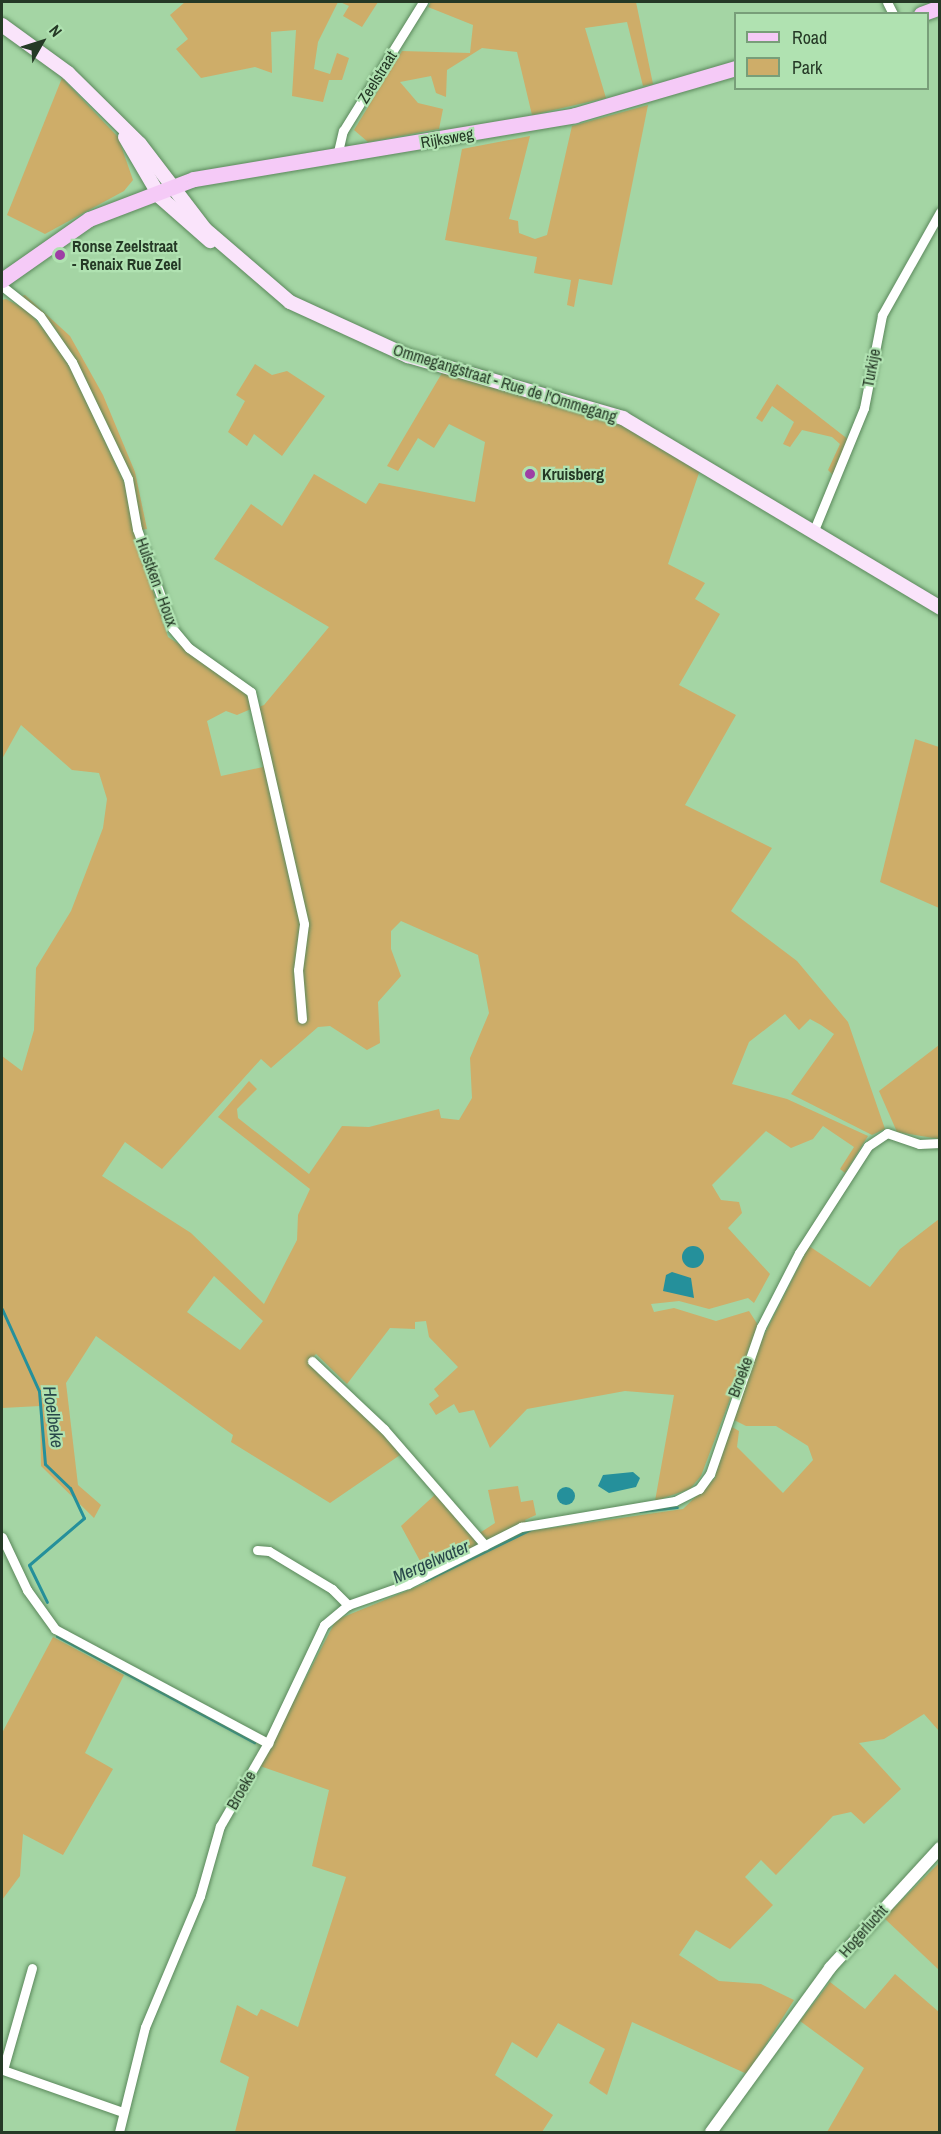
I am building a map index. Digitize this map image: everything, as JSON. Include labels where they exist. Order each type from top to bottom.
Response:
[{"type":"main road","points":[[2,25],[68,73],[111,115]]},
{"type":"main road","name":"Rijksweg","points":[[2,280],[89,219],[156,191],[337,156],[575,115],[734,69]]},
{"type":"main road","name":"Ommegangstraat - Rue de l'Ommegang","points":[[111,115],[174,186],[227,252]]},
{"type":"main road","name":"Ommegangstraat - Rue de l'Ommegang","points":[[111,115],[156,191],[192,230],[227,252],[290,302],[360,338],[614,414],[692,455],[939,608]]},
{"type":"street","name":"Zeelstraat","points":[[337,156],[343,130],[423,2]]},
{"type":"street","name":"Turkije","points":[[814,530],[857,430],[882,315],[939,212]]},
{"type":"street","name":"Hulstken - Houx","points":[[2,286],[40,316],[76,369],[129,479],[137,529],[172,628],[189,648],[251,692],[304,924],[298,970],[302,1019]]},
{"type":"street","name":"Broeke","points":[[119,2133],[122,2112],[145,2027],[200,1896],[220,1826],[268,1743],[324,1625],[348,1605],[408,1584],[539,1521],[669,1503],[699,1489],[710,1474],[761,1327],[799,1253],[868,1146],[887,1132],[919,1144],[939,1143]]},
{"type":"street","points":[[312,1361],[384,1430],[485,1545]]},
{"type":"street","points":[[2,1537],[27,1590],[55,1629],[268,1743]]},
{"type":"street","points":[[257,1550],[269,1551],[332,1589],[348,1605]]},
{"type":"street","name":"Hogerlucht","points":[[711,2133],[856,1935],[939,1848]]},
{"type":"street","points":[[32,1968],[3,2070],[122,2112]]},
{"type":"green space","points":[[185,2],[338,2],[318,42],[314,69],[330,74],[337,53],[349,58],[342,80],[329,80],[323,102],[292,96],[296,30],[271,32],[272,73],[255,67],[201,78],[176,49],[188,39],[170,15]]},
{"type":"green space","points":[[340,2],[378,2],[362,27],[343,16],[349,6]]},
{"type":"green space","points":[[431,2],[636,2],[653,84],[643,86],[627,22],[585,28],[606,98],[532,115],[517,52],[482,48],[447,70],[446,97],[436,93],[431,76],[400,82],[418,103],[443,109],[439,129],[368,142],[354,130],[402,51],[470,53],[473,25],[428,7]]},
{"type":"green space","points":[[62,78],[118,137],[133,180],[124,191],[45,234],[7,215]]},
{"type":"green space","points":[[648,105],[612,285],[579,279],[574,307],[567,305],[571,280],[534,273],[537,257],[445,240],[462,149],[530,136],[509,219],[518,221],[519,233],[535,239],[547,235],[572,126]]},
{"type":"green space","points":[[25,295],[70,336],[103,395],[135,472],[147,529],[142,530],[130,473],[78,365],[54,327],[19,297]]},
{"type":"green space","points":[[6,299],[27,310],[63,352],[126,486],[135,535],[168,637],[241,684],[256,708],[264,705],[329,627],[214,559],[251,504],[282,526],[314,474],[366,504],[379,483],[475,502],[485,442],[449,424],[434,448],[418,438],[398,471],[387,466],[442,373],[591,414],[640,432],[701,467],[668,564],[705,583],[695,599],[720,614],[679,685],[736,715],[685,805],[772,848],[731,911],[797,961],[848,1022],[885,1129],[872,1135],[791,1094],[834,1034],[821,1025],[810,1019],[799,1030],[785,1014],[749,1042],[732,1084],[787,1099],[868,1136],[845,1173],[840,1169],[854,1147],[823,1126],[813,1139],[791,1148],[766,1131],[712,1185],[721,1200],[739,1202],[742,1213],[728,1228],[770,1274],[754,1303],[748,1298],[709,1309],[679,1301],[651,1304],[654,1312],[674,1308],[716,1321],[749,1311],[758,1325],[701,1476],[690,1489],[655,1501],[674,1395],[625,1391],[527,1409],[490,1448],[474,1410],[459,1413],[454,1404],[436,1415],[429,1404],[439,1396],[434,1389],[458,1367],[429,1337],[426,1321],[415,1322],[415,1329],[390,1328],[347,1384],[316,1354],[309,1361],[403,1453],[330,1503],[231,1442],[233,1435],[96,1336],[66,1383],[78,1485],[101,1505],[94,1518],[41,1466],[40,1406],[2,1408],[2,1056],[22,1071],[34,1030],[36,968],[71,911],[103,828],[107,799],[99,773],[72,770],[21,725],[2,759],[2,300]],"holes":[[[251,709],[263,767],[221,776],[207,721],[226,711],[237,715]],[[401,921],[478,955],[489,1013],[470,1058],[472,1098],[459,1120],[441,1118],[439,1109],[369,1127],[342,1126],[309,1174],[238,1118],[237,1109],[257,1089],[249,1081],[218,1117],[310,1189],[298,1215],[297,1240],[264,1304],[191,1233],[102,1176],[125,1142],[162,1169],[261,1059],[271,1068],[318,1027],[330,1026],[367,1050],[380,1043],[378,1002],[401,976],[391,949],[391,931]],[[214,1276],[263,1321],[240,1350],[187,1312]]]},
{"type":"green space","points":[[255,364],[272,375],[287,371],[325,396],[282,456],[254,434],[247,446],[228,432],[245,401],[236,395]]},
{"type":"green space","points":[[777,384],[849,440],[834,476],[828,470],[840,444],[832,437],[802,430],[790,447],[783,444],[794,422],[772,406],[762,422],[756,418]]},
{"type":"green space","points":[[915,739],[939,747],[939,908],[880,882]]},
{"type":"green space","points":[[939,1045],[939,1139],[897,1132],[879,1091]]},
{"type":"green space","points":[[939,1219],[939,1731],[924,1714],[884,1739],[859,1743],[901,1789],[864,1824],[851,1812],[833,1816],[776,1875],[761,1860],[745,1877],[773,1905],[730,1949],[696,1930],[679,1955],[719,1981],[761,1984],[794,2000],[747,2074],[632,2022],[607,2095],[589,2083],[605,2049],[558,2023],[537,2058],[512,2042],[495,2075],[553,2115],[542,2132],[235,2132],[249,2077],[220,2062],[237,2005],[257,2016],[261,2009],[298,2027],[346,1877],[312,1866],[329,1790],[260,1766],[336,1620],[431,1581],[401,1526],[439,1491],[475,1536],[495,1523],[488,1490],[518,1486],[521,1502],[533,1500],[536,1515],[525,1520],[530,1531],[683,1509],[715,1478],[727,1424],[739,1431],[737,1447],[783,1493],[813,1460],[808,1446],[776,1426],[746,1426],[732,1419],[753,1357],[809,1246],[870,1287],[900,1249]]},
{"type":"green space","points":[[53,1637],[124,1675],[85,1753],[113,1769],[63,1855],[23,1834],[20,1876],[2,1900],[2,1733]]},
{"type":"green space","points":[[939,1863],[939,1970],[884,1918]]},
{"type":"green space","points":[[895,1974],[939,2012],[939,2132],[827,2132],[864,2068],[800,2021],[830,1982],[865,2009]]},
{"type":"water","points":[[693,1246],[703,1253],[704,1257],[697,1267],[693,1268],[683,1261],[682,1257],[689,1247]]},
{"type":"water","points":[[672,1272],[691,1278],[694,1298],[663,1291],[666,1275]]},
{"type":"water","points":[[633,1472],[640,1478],[636,1487],[609,1493],[598,1486],[603,1475]]},
{"type":"water","points":[[562,1487],[570,1487],[575,1492],[573,1503],[562,1505],[557,1500],[557,1492]]},
{"type":"waterway","name":"Hoelbeke","points":[[2,1309],[39,1391],[45,1464],[70,1488],[84,1518],[29,1565],[47,1602]]},
{"type":"waterway","name":"Mergelwater","points":[[640,1511],[677,1507]]},
{"type":"waterway","name":"Mergelwater","points":[[426,1580],[533,1528]]},
{"type":"waterway","name":"Hoelbeke","points":[[57,1636],[254,1742]]},
{"type":"place","name":"Ronse Zeelstraat - Renaix Rue Zeel","points":[[60,255]]},
{"type":"place","name":"Kruisberg","points":[[530,474]]}]
